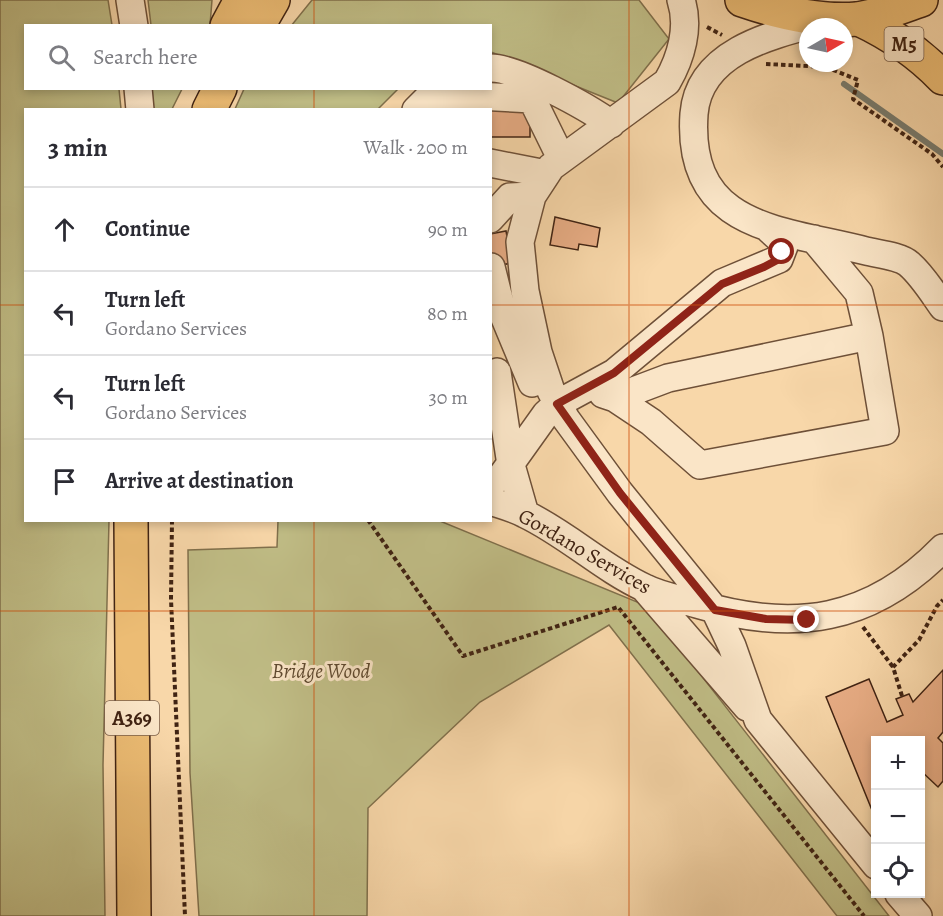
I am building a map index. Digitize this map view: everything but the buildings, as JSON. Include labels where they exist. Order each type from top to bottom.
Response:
[{"type":"main road","points":[[742,0],[791,13],[837,18]]},
{"type":"main road","points":[[850,18],[921,0]]},
{"type":"main road","points":[[230,24],[259,6]]},
{"type":"main road","name":"M5","points":[[853,21],[886,32],[914,51],[943,78]]},
{"type":"main road","points":[[186,108],[194,90]]},
{"type":"main road","points":[[210,108],[219,90]]},
{"type":"main road","name":"A369","points":[[131,522],[134,916]]},
{"type":"lane","points":[[130,0],[134,24]]},
{"type":"lane","points":[[492,217],[510,197],[546,176],[667,82],[677,64],[684,25],[681,0]]},
{"type":"lane","points":[[799,29],[762,37],[711,73],[699,93],[692,139],[702,178],[713,195],[747,220],[770,230],[908,262],[943,276]]},
{"type":"lane","points":[[492,68],[498,68],[534,82],[611,124]]},
{"type":"lane","points":[[138,90],[140,108]]},
{"type":"lane","points":[[418,108],[436,90]]},
{"type":"lane","points":[[446,108],[449,100],[459,95],[532,99],[546,176]]},
{"type":"lane","points":[[492,163],[546,176]]},
{"type":"lane","name":"Gordano Services","points":[[546,176],[520,242],[525,291],[552,409],[715,610],[732,646],[758,720],[871,859]]},
{"type":"lane","points":[[492,482],[501,477],[511,465],[552,409],[614,373],[722,284],[779,259],[784,246],[770,230]]},
{"type":"lane","points":[[587,389],[615,398],[651,422],[700,465],[885,431],[869,336],[859,293],[813,239]]},
{"type":"lane","points":[[908,262],[943,307]]},
{"type":"lane","points":[[492,271],[502,311],[552,409]]},
{"type":"lane","points":[[615,398],[668,378],[869,336]]},
{"type":"lane","points":[[497,372],[511,465],[525,514]]},
{"type":"lane","name":"Gordano Services","points":[[492,502],[525,514],[645,589],[715,610],[766,619],[807,620],[827,616],[885,594],[920,572],[943,548]]},
{"type":"lane","points":[[645,589],[758,720]]},
{"type":"lane","points":[[902,898],[918,916]]},
{"type":"path","points":[[741,50],[754,64],[826,67],[858,80],[853,99],[932,154],[943,167]]},
{"type":"path","points":[[172,522],[171,599],[185,916]]},
{"type":"path","points":[[369,522],[463,656],[618,607],[864,916]]},
{"type":"path","points":[[902,696],[893,667],[919,640],[937,606],[943,600]]},
{"type":"green space","points":[[0,0],[108,0],[112,24],[24,24],[24,90],[119,90],[121,108],[24,108],[24,522],[109,522],[103,765],[105,916],[0,916]]},
{"type":"green space","points":[[148,0],[212,0],[210,24],[151,24]]},
{"type":"green space","points":[[312,0],[639,0],[669,39],[618,103],[492,52],[492,24],[293,24]]},
{"type":"green space","points":[[147,90],[182,90],[172,108],[144,108]]},
{"type":"green space","points":[[243,90],[397,90],[379,108],[235,108]]},
{"type":"green space","name":"Bridge Wood","points":[[278,522],[442,522],[647,606],[871,893],[871,898],[875,898],[889,916],[837,916],[609,625],[480,702],[368,808],[367,916],[199,916],[190,773],[188,550],[277,547]]},
{"type":"waterway","points":[[844,84],[943,154]]},
{"type":"route","points":[[782,252],[779,259],[722,284],[614,373],[557,404],[620,493],[715,610],[766,619],[807,620]]}]
